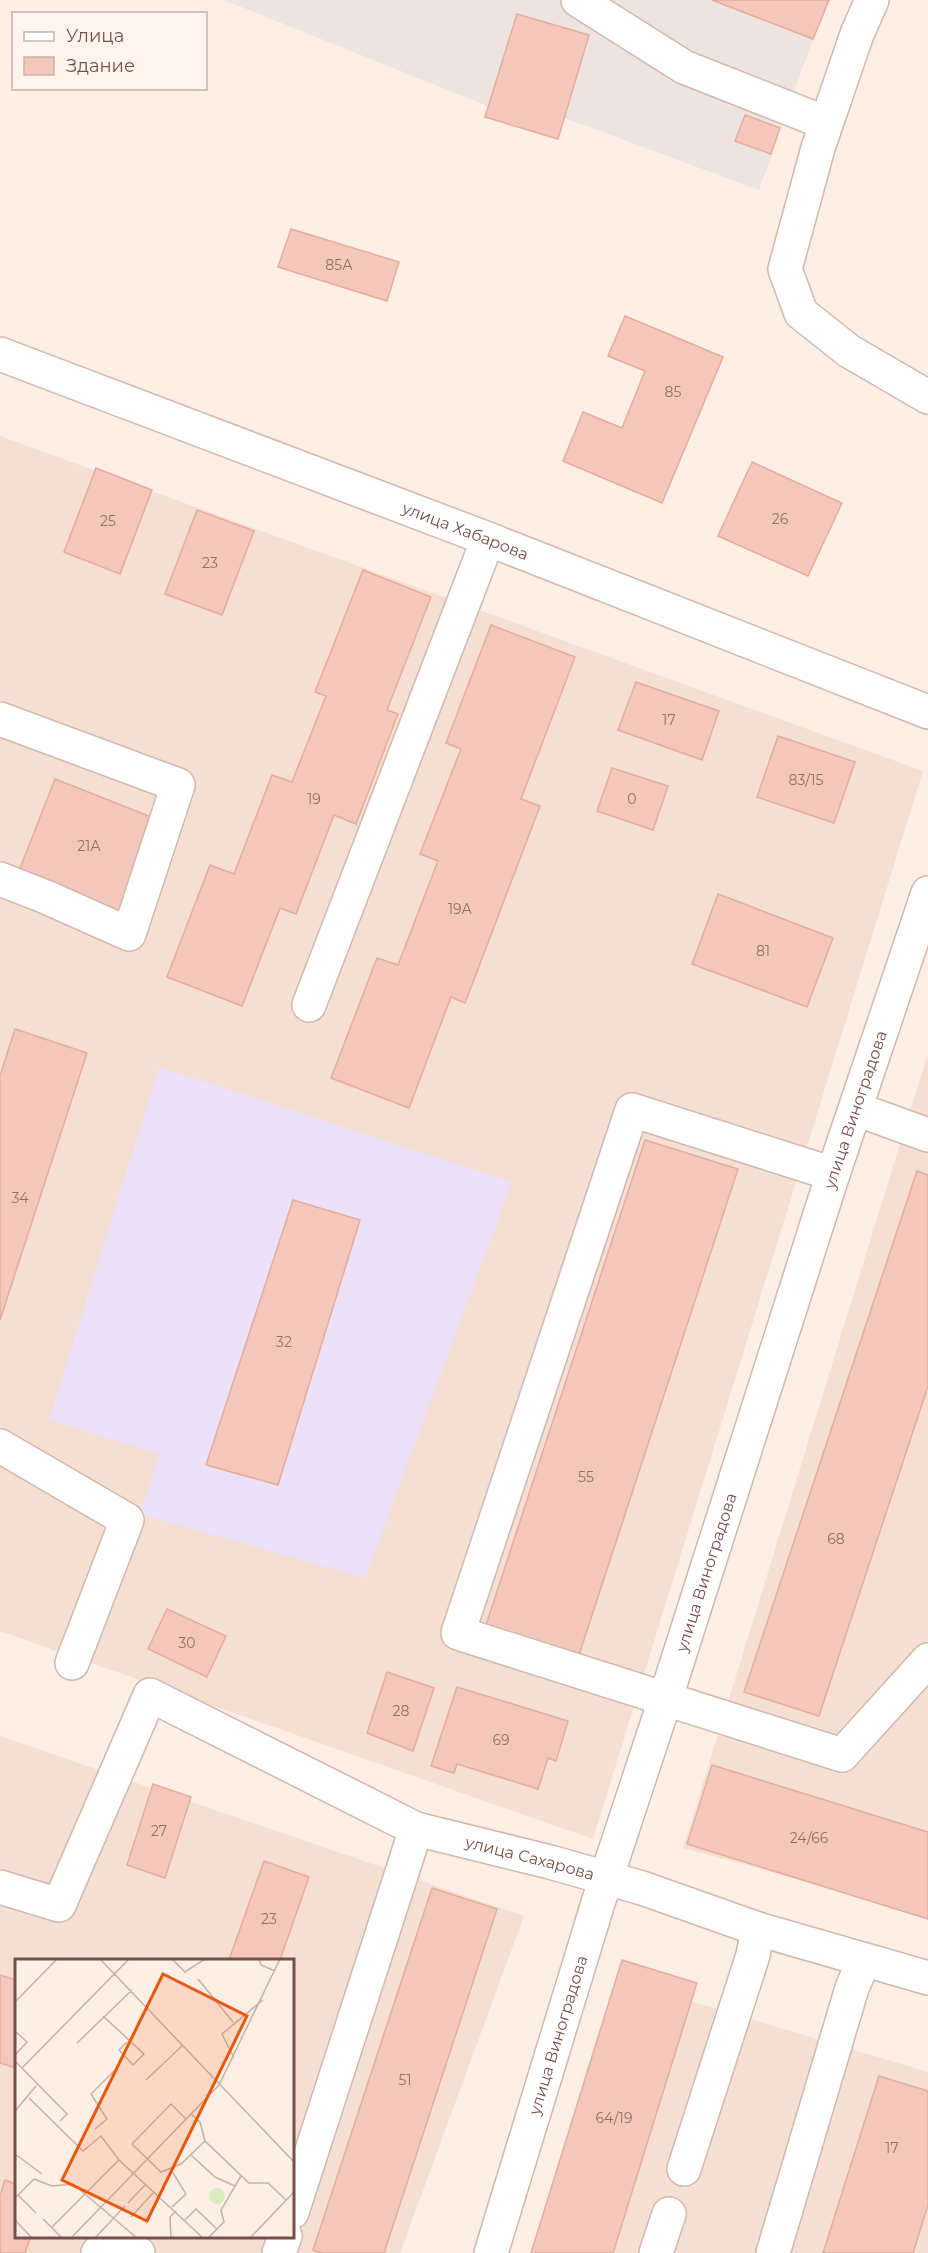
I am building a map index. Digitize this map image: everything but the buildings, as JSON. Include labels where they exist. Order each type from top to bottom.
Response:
[{"type":"street","points":[[578,0],[684,68],[826,123]]},
{"type":"street","points":[[872,0],[857,34],[826,123],[785,269],[801,313],[849,351],[928,397]]},
{"type":"street","name":"улица Хабарова","points":[[0,354],[488,539],[928,712]]},
{"type":"street","points":[[309,1005],[488,539]]},
{"type":"street","points":[[0,719],[178,784],[129,934],[0,879]]},
{"type":"street","name":"улица Виноградова","points":[[491,2253],[606,1879],[833,1174],[928,893]]},
{"type":"street","points":[[856,1109],[928,1135]]},
{"type":"street","points":[[833,1174],[632,1110],[458,1633],[666,1697],[842,1755],[917,1691],[928,1660]]},
{"type":"street","points":[[0,1446],[127,1520],[72,1663]]},
{"type":"street","name":"улица Сахарова","points":[[0,1887],[59,1905],[150,1695],[416,1829],[550,1862],[642,1888],[758,1929],[928,1978]]},
{"type":"street","points":[[294,2206],[416,1829]]},
{"type":"street","points":[[684,2169],[753,1955],[758,1929]]},
{"type":"street","points":[[773,2253],[852,1988],[864,1960]]},
{"type":"street","points":[[656,2253],[669,2214]]},
{"type":"street","points":[[279,2253],[284,2238]]},
{"type":"street","points":[[98,2253],[112,2244],[138,2253]]},
{"type":"shaded area","points":[[224,0],[712,0],[813,39],[759,190],[565,118],[558,139],[488,106]]},
{"type":"shaded area","points":[[0,436],[923,771],[593,1839],[0,1631]]},
{"type":"shaded area","points":[[928,1053],[928,1914],[683,1848]]},
{"type":"shaded area","points":[[159,1067],[512,1182],[365,1578],[140,1514],[159,1454],[49,1420]]},
{"type":"shaded area","points":[[0,1736],[524,1916],[400,2253],[0,2253]]},
{"type":"shaded area","points":[[623,1981],[928,2072],[928,2253],[538,2253]]}]
